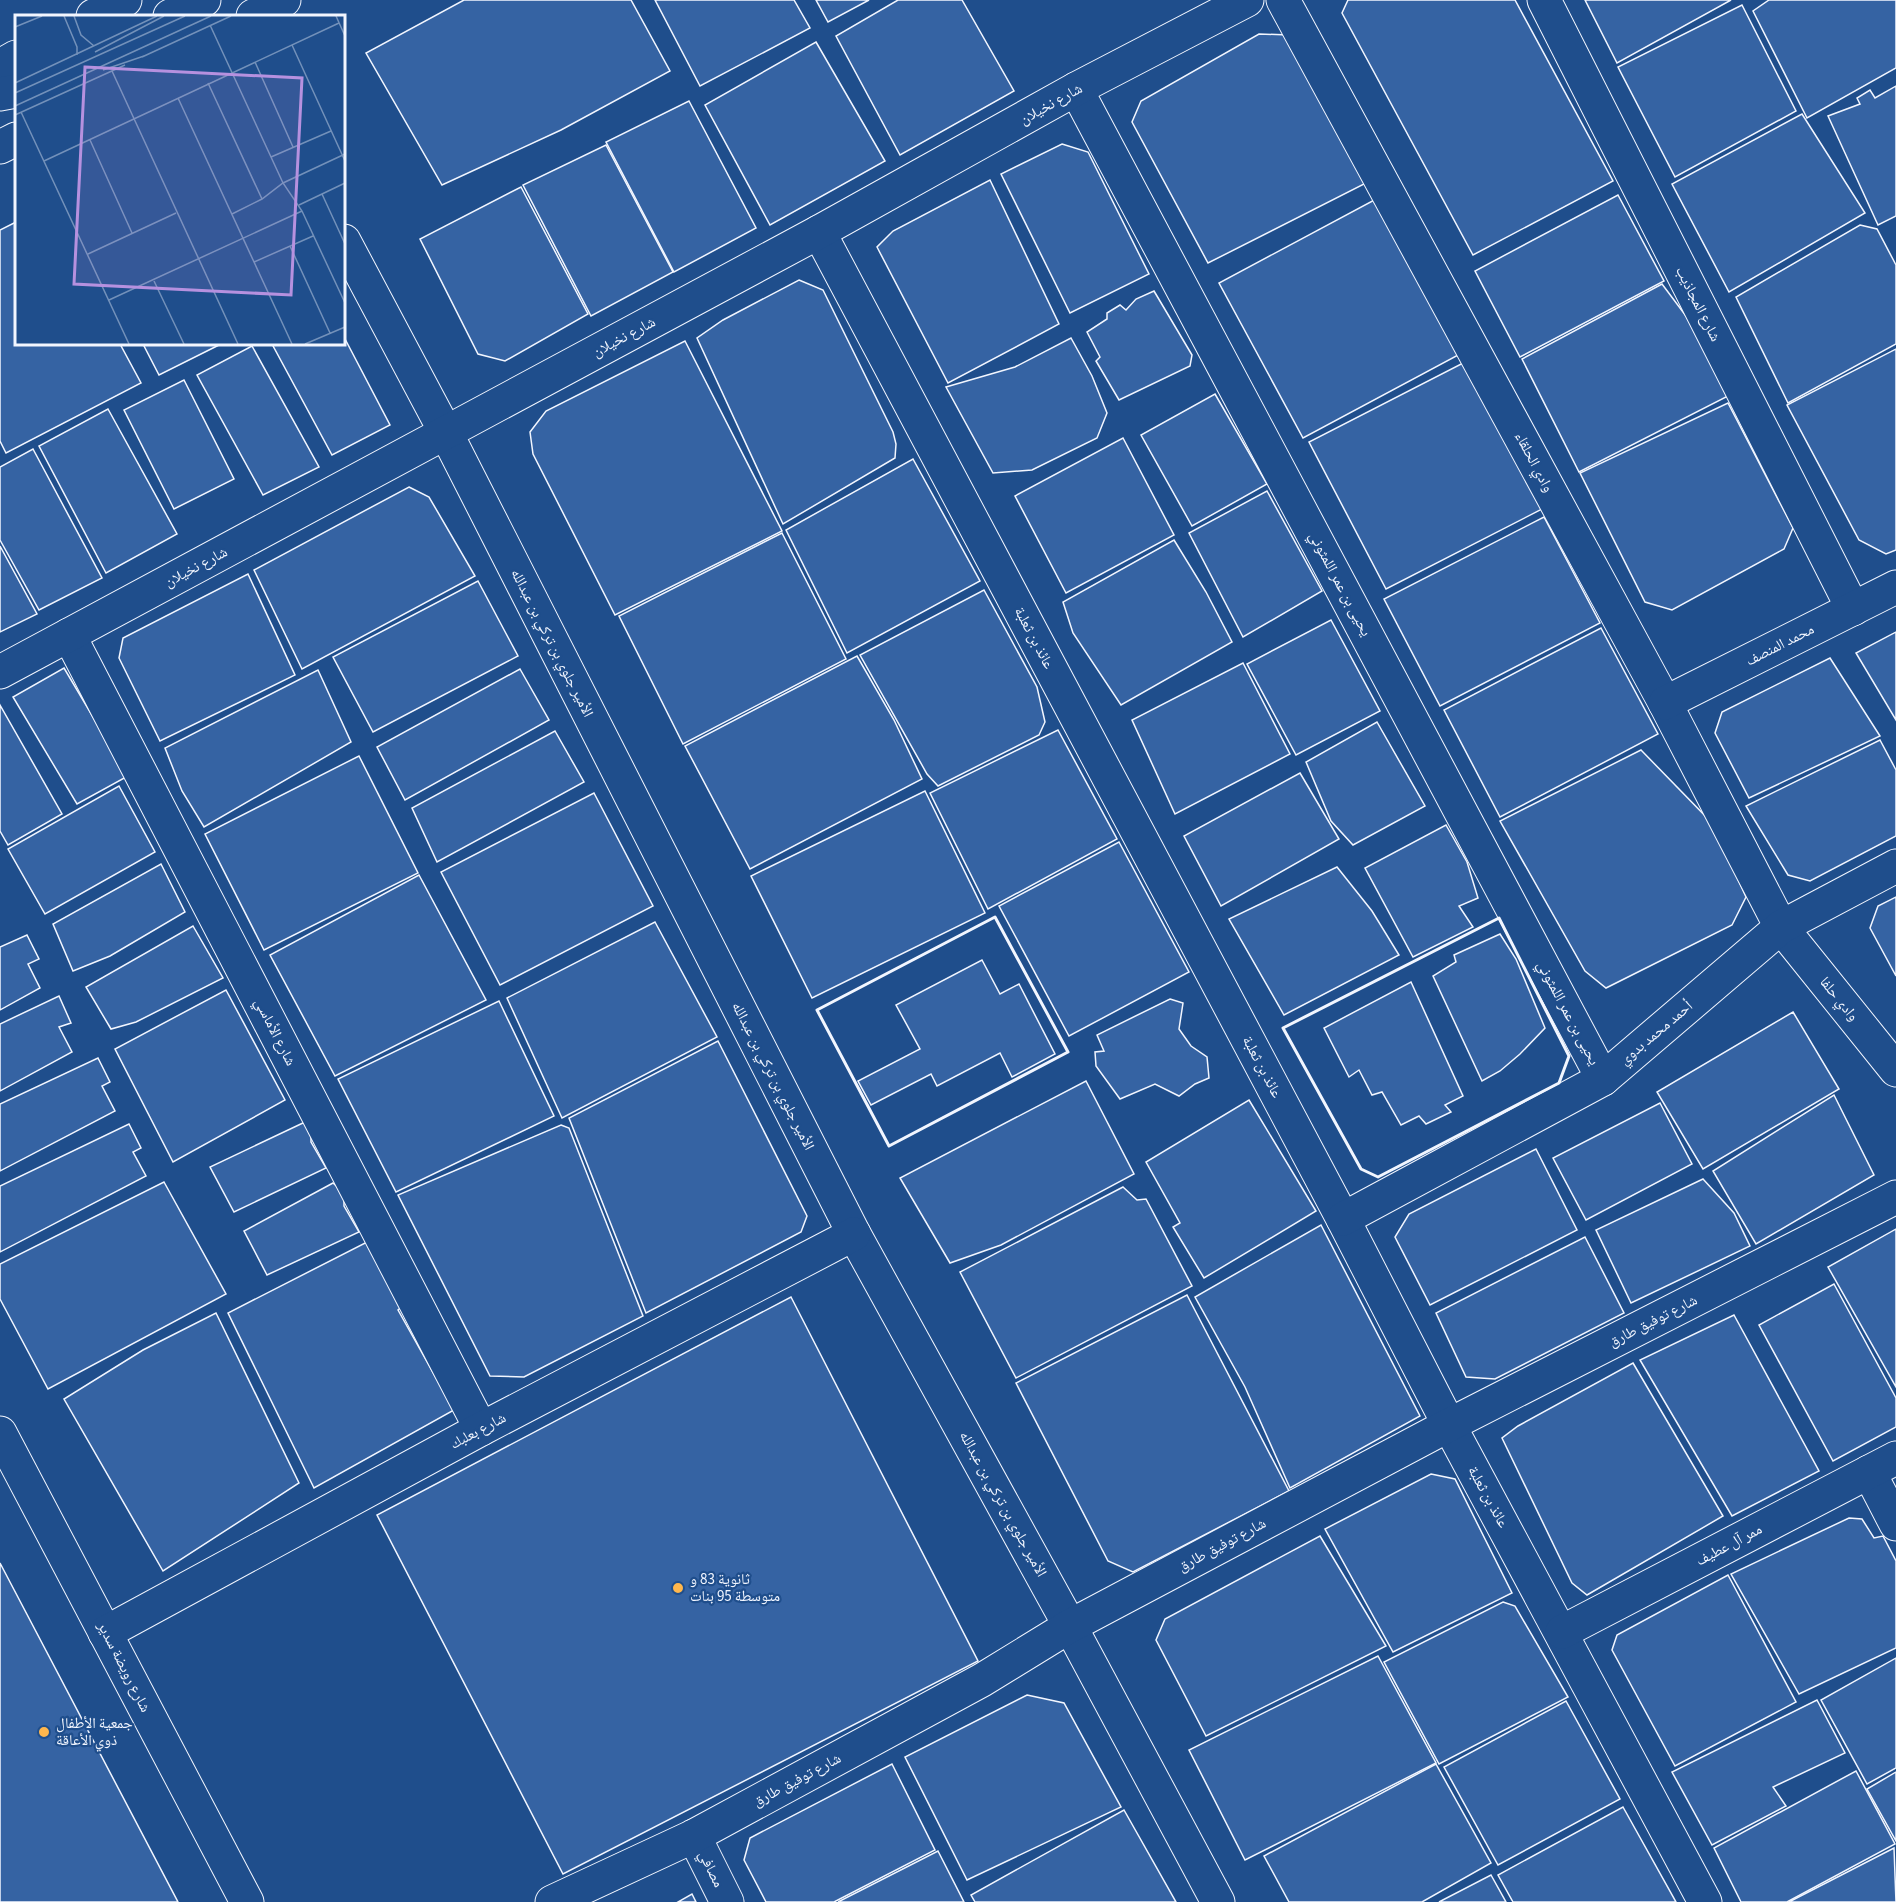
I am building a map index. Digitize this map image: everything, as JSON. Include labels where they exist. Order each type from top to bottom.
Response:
[{"type":"street","points":[[95,15],[125,0]]},
{"type":"street","points":[[172,15],[204,0]]},
{"type":"street","points":[[255,15],[284,0]]},
{"type":"street","name":"شارع نخيلان","points":[[0,672],[819,232],[1076,89],[1247,0]]},
{"type":"street","name":"وادي الحلقاء","points":[[1283,0],[1665,703],[1781,927]]},
{"type":"street","name":"شارع المجاذيب","points":[[1544,0],[1853,609]]},
{"type":"street","points":[[0,66],[15,58]]},
{"type":"street","name":"يحيى بن عمر اللمثوني","points":[[1076,89],[1603,1079]]},
{"type":"street","points":[[0,93],[15,91]]},
{"type":"street","points":[[0,147],[15,140]]},
{"type":"street","name":"عائذ بن ثعلبة","points":[[819,232],[1343,1219],[1449,1425],[1705,1902]]},
{"type":"street","name":"الأمير جلوي بن تركي بن عبدالله","points":[[345,243],[446,433],[854,1234],[1070,1626],[1218,1902]]},
{"type":"street","name":"محمد المنصف","points":[[1665,703],[1896,587]]},
{"type":"street","name":"شارع الأماسي","points":[[69,636],[481,1429]]},
{"type":"street","name":"أحمد محمد بدوي","points":[[1343,1219],[1603,1079],[1781,927],[1896,866]]},
{"type":"street","name":"وادي حلفا","points":[[1781,927],[1896,1070]]},
{"type":"street","name":"شارع توفيق طارق","points":[[552,1902],[694,1836],[1000,1669],[1070,1626],[1449,1425],[1896,1197]]},
{"type":"street","name":"شارع بعلبك","points":[[105,1633],[481,1429],[854,1234]]},
{"type":"street","name":"شارع رويضة سدير","points":[[0,1433],[247,1902]]},
{"type":"street","points":[[1882,1465],[1896,1524]]},
{"type":"street","name":"ممر آل عطيف","points":[[1562,1632],[1882,1465]]},
{"type":"street","name":"مصافي","points":[[694,1836],[727,1902]]},
{"type":"building","points":[[464,0],[631,0],[670,71],[561,130],[442,185],[366,53]]},
{"type":"building","points":[[655,0],[794,0],[810,28],[700,86]]},
{"type":"building","points":[[816,0],[869,0],[828,22]]},
{"type":"building","points":[[898,0],[962,0],[1014,91],[900,155],[836,36]]},
{"type":"building","points":[[1348,0],[1515,0],[1613,181],[1473,255],[1342,13]]},
{"type":"building","points":[[1585,0],[1731,0],[1617,63]]},
{"type":"building","points":[[1769,0],[1896,0],[1896,68],[1807,118],[1753,11]]},
{"type":"building","points":[[1742,5],[1796,111],[1675,177],[1618,67]]},
{"type":"building","points":[[1259,34],[1289,35],[1372,180],[1208,263],[1132,122],[1141,101]]},
{"type":"building","points":[[816,42],[885,161],[770,225],[705,105]]},
{"type":"building","points":[[1896,86],[1896,216],[1878,225],[1828,116],[1860,104],[1857,98],[1870,90],[1875,98]]},
{"type":"building","points":[[689,101],[756,228],[674,272],[606,142]]},
{"type":"building","points":[[1802,114],[1865,213],[1729,292],[1672,184]]},
{"type":"building","points":[[1062,144],[1088,152],[1149,274],[1070,313],[1001,174]]},
{"type":"building","points":[[606,145],[673,272],[591,316],[523,185]]},
{"type":"building","points":[[990,180],[1059,324],[948,383],[877,247],[893,231]]},
{"type":"building","points":[[521,187],[588,314],[505,361],[478,354],[420,239]]},
{"type":"building","points":[[1618,195],[1664,281],[1520,357],[1475,271]]},
{"type":"building","points":[[1378,198],[1462,353],[1303,438],[1219,283]]},
{"type":"building","points":[[15,222],[15,345],[121,345],[141,383],[6,453],[0,441],[0,230]]},
{"type":"building","points":[[1860,225],[1877,229],[1896,265],[1896,344],[1788,403],[1736,297]]},
{"type":"building","points":[[799,280],[823,290],[893,432],[896,444],[895,458],[783,524],[697,338],[723,320]]},
{"type":"building","points":[[1662,284],[1701,336],[1732,394],[1579,472],[1522,359]]},
{"type":"building","points":[[1154,291],[1192,355],[1190,366],[1119,400],[1096,361],[1100,357],[1087,332],[1107,319],[1107,313],[1120,305],[1126,310],[1136,299]]},
{"type":"building","points":[[1071,338],[1092,376],[1107,413],[1097,438],[1032,470],[993,473],[946,387],[1015,367]]},
{"type":"building","points":[[345,339],[390,425],[332,455],[273,345],[345,345]]},
{"type":"building","points":[[685,341],[782,531],[615,615],[533,454],[530,432],[546,411]]},
{"type":"building","points":[[144,345],[219,345],[159,375]]},
{"type":"building","points":[[252,346],[319,467],[263,495],[197,375]]},
{"type":"building","points":[[1896,349],[1896,550],[1886,554],[1859,540],[1787,405]]},
{"type":"building","points":[[1467,361],[1544,508],[1386,589],[1309,442]]},
{"type":"building","points":[[184,380],[234,479],[174,509],[124,410]]},
{"type":"building","points":[[1215,394],[1267,484],[1192,526],[1141,435]]},
{"type":"building","points":[[1728,403],[1793,528],[1784,549],[1672,610],[1645,602],[1580,473]]},
{"type":"building","points":[[108,409],[177,534],[106,573],[39,446]]},
{"type":"building","points":[[1123,438],[1174,535],[1066,593],[1015,496]]},
{"type":"building","points":[[33,449],[102,578],[39,610],[0,540],[0,467]]},
{"type":"building","points":[[913,459],[980,581],[847,653],[786,530]]},
{"type":"building","points":[[409,487],[429,497],[475,576],[302,669],[254,570]]},
{"type":"building","points":[[1267,491],[1322,591],[1243,637],[1189,533]]},
{"type":"building","points":[[1544,517],[1600,623],[1440,706],[1384,599]]},
{"type":"building","points":[[782,533],[846,659],[683,744],[619,616]]},
{"type":"building","points":[[1174,540],[1206,592],[1232,642],[1121,705],[1073,633],[1063,602]]},
{"type":"building","points":[[0,546],[37,614],[0,632]]},
{"type":"building","points":[[248,574],[295,675],[160,741],[119,658],[123,638]]},
{"type":"building","points":[[478,581],[518,656],[373,732],[333,657]]},
{"type":"building","points":[[984,590],[1037,687],[1045,722],[1039,735],[938,786],[927,774],[860,655]]},
{"type":"building","points":[[1331,620],[1380,711],[1296,755],[1247,664]]},
{"type":"building","points":[[1601,628],[1658,734],[1500,817],[1444,710]]},
{"type":"building","points":[[1896,632],[1896,720],[1856,653]]},
{"type":"building","points":[[857,656],[894,720],[922,779],[750,869],[685,746]]},
{"type":"building","points":[[1830,658],[1880,736],[1749,798],[1715,733],[1722,712]]},
{"type":"building","points":[[1243,663],[1290,754],[1175,814],[1132,720]]},
{"type":"building","points":[[64,668],[128,776],[77,804],[13,697]]},
{"type":"building","points":[[520,669],[549,720],[405,800],[377,747]]},
{"type":"building","points":[[318,670],[351,742],[204,827],[182,791],[165,748]]},
{"type":"building","points":[[0,705],[62,814],[8,845],[0,831]]},
{"type":"building","points":[[1377,722],[1425,806],[1353,845],[1331,821],[1306,762]]},
{"type":"building","points":[[1058,730],[1117,839],[988,909],[930,793]]},
{"type":"building","points":[[555,731],[584,782],[437,862],[412,808]]},
{"type":"building","points":[[1880,740],[1896,770],[1896,836],[1810,881],[1788,875],[1746,806]]},
{"type":"building","points":[[1641,750],[1713,824],[1746,897],[1732,925],[1606,988],[1585,971],[1500,821]]},
{"type":"building","points":[[359,756],[418,873],[264,950],[205,834]]},
{"type":"building","points":[[1300,773],[1339,839],[1221,906],[1184,836]]},
{"type":"building","points":[[119,786],[155,852],[45,914],[8,849]]},
{"type":"building","points":[[925,791],[985,913],[812,998],[751,876]]},
{"type":"building","points":[[594,793],[653,906],[500,985],[441,872]]},
{"type":"building","points":[[1446,825],[1467,862],[1478,898],[1459,906],[1473,927],[1413,957],[1365,868]]},
{"type":"building","points":[[1119,842],[1189,972],[1069,1036],[999,906]]},
{"type":"building","points":[[161,864],[185,912],[110,956],[73,971],[53,924]]},
{"type":"building","points":[[1337,867],[1372,911],[1399,955],[1284,1015],[1229,919]]},
{"type":"building","points":[[419,875],[486,1000],[335,1076],[270,955]]},
{"type":"building","points":[[1896,897],[1896,976],[1870,928],[1878,906]]},
{"type":"building","points":[[655,922],[717,1037],[562,1118],[507,998]]},
{"type":"building","points":[[193,926],[223,978],[136,1022],[111,1029],[86,987]]},
{"type":"building","points":[[1500,934],[1516,959],[1545,1028],[1500,1071],[1482,1081],[1433,976],[1456,962],[1454,955]]},
{"type":"building","points":[[27,935],[39,959],[28,964],[40,988],[0,1010],[0,947]]},
{"type":"building","points":[[982,960],[1000,994],[1019,984],[1055,1054],[1012,1077],[1000,1053],[937,1086],[931,1074],[871,1105],[858,1081],[920,1049],[896,1005]]},
{"type":"building","points":[[1411,982],[1463,1096],[1445,1105],[1451,1112],[1426,1124],[1419,1116],[1401,1125],[1382,1092],[1372,1095],[1359,1070],[1349,1077],[1324,1028]]},
{"type":"building","points":[[226,990],[285,1100],[173,1162],[115,1049]]},
{"type":"building","points":[[59,996],[71,1023],[59,1027],[72,1052],[0,1091],[0,1024]]},
{"type":"building","points":[[1170,999],[1183,1003],[1179,1029],[1191,1046],[1207,1057],[1209,1078],[1195,1084],[1179,1096],[1155,1084],[1120,1099],[1096,1066],[1095,1052],[1104,1051],[1097,1035]]},
{"type":"building","points":[[499,1001],[554,1116],[396,1192],[338,1079]]},
{"type":"building","points":[[1793,1012],[1839,1089],[1703,1169],[1657,1092]]},
{"type":"building","points":[[718,1041],[807,1216],[801,1232],[646,1313],[569,1118]]},
{"type":"building","points":[[98,1058],[110,1082],[102,1086],[115,1111],[0,1171],[0,1104]]},
{"type":"building","points":[[1086,1081],[1134,1174],[1001,1245],[950,1263],[900,1178]]},
{"type":"building","points":[[1834,1095],[1874,1175],[1756,1244],[1713,1171]]},
{"type":"building","points":[[1249,1100],[1316,1211],[1204,1278],[1173,1227],[1180,1223],[1146,1162]]},
{"type":"building","points":[[1660,1103],[1692,1164],[1586,1220],[1553,1158]]},
{"type":"building","points":[[305,1122],[311,1130],[311,1142],[326,1168],[234,1212],[210,1167]]},
{"type":"building","points":[[129,1124],[141,1148],[133,1152],[146,1176],[0,1252],[0,1186]]},
{"type":"building","points":[[561,1125],[569,1128],[643,1316],[524,1377],[490,1376],[398,1195]]},
{"type":"building","points":[[1536,1149],[1577,1230],[1430,1305],[1395,1237],[1409,1214]]},
{"type":"building","points":[[1703,1179],[1734,1213],[1750,1246],[1631,1303],[1596,1230]]},
{"type":"building","points":[[164,1182],[226,1294],[48,1389],[0,1299],[0,1264]]},
{"type":"building","points":[[333,1183],[344,1193],[344,1206],[359,1232],[267,1275],[244,1231]]},
{"type":"building","points":[[1123,1187],[1137,1200],[1146,1199],[1192,1286],[1016,1378],[960,1272]]},
{"type":"building","points":[[1321,1225],[1420,1416],[1290,1488],[1245,1387],[1195,1297]]},
{"type":"building","points":[[1896,1229],[1896,1387],[1828,1267]]},
{"type":"building","points":[[1585,1237],[1624,1313],[1495,1379],[1466,1377],[1436,1313]]},
{"type":"building","points":[[371,1240],[404,1305],[398,1310],[454,1410],[314,1488],[228,1313]]},
{"type":"building","points":[[1834,1284],[1896,1398],[1896,1427],[1833,1461],[1759,1325]]},
{"type":"building","points":[[1187,1295],[1289,1491],[1133,1572],[1108,1561],[1016,1383]]},
{"type":"building","name":"ثانوية 83 و متوسطة 95 بنات","points":[[791,1297],[978,1661],[563,1874],[377,1515]]},
{"type":"building","points":[[216,1313],[299,1483],[163,1571],[64,1399],[143,1350]]},
{"type":"building","points":[[1734,1315],[1819,1471],[1732,1516],[1640,1360]]},
{"type":"building","points":[[1633,1363],[1723,1516],[1587,1595],[1572,1583],[1502,1438],[1518,1426]]},
{"type":"building","points":[[1431,1474],[1455,1479],[1512,1593],[1393,1652],[1325,1529]]},
{"type":"building","points":[[1849,1518],[1862,1519],[1874,1538],[1883,1536],[1896,1561],[1896,1648],[1799,1694],[1731,1574]]},
{"type":"building","points":[[1320,1536],[1386,1646],[1206,1736],[1156,1640],[1165,1619]]},
{"type":"building","name":"جمعية الأطفال ذوي الأعاقة","points":[[0,1563],[178,1902],[0,1902]]},
{"type":"building","points":[[1728,1575],[1796,1702],[1675,1766],[1612,1650],[1617,1635]]},
{"type":"building","points":[[1503,1602],[1515,1606],[1568,1697],[1439,1764],[1384,1662]]},
{"type":"building","points":[[1378,1656],[1436,1763],[1245,1860],[1189,1750]]},
{"type":"building","points":[[1896,1658],[1896,1768],[1867,1784],[1821,1700]]},
{"type":"building","points":[[1027,1695],[1064,1703],[1121,1807],[967,1880],[905,1757]]},
{"type":"building","points":[[1817,1700],[1845,1753],[1773,1787],[1786,1806],[1712,1845],[1672,1772]]},
{"type":"building","points":[[1566,1701],[1620,1799],[1498,1865],[1444,1767]]},
{"type":"building","points":[[892,1764],[935,1850],[834,1902],[766,1902],[744,1860],[750,1838]]},
{"type":"building","points":[[1436,1764],[1491,1863],[1422,1902],[1289,1902],[1264,1856]]},
{"type":"building","points":[[1856,1771],[1895,1844],[1787,1902],[1741,1902],[1714,1848]]},
{"type":"building","points":[[1896,1772],[1896,1841],[1867,1789]]},
{"type":"building","points":[[1623,1807],[1676,1902],[1513,1902],[1498,1875]]},
{"type":"building","points":[[1124,1810],[1176,1902],[975,1902],[971,1895]]},
{"type":"building","points":[[1894,1848],[1896,1902],[1789,1902]]},
{"type":"building","points":[[938,1851],[964,1902],[838,1902]]},
{"type":"building","points":[[1491,1875],[1506,1902],[1439,1902]]},
{"type":"building","points":[[692,1894],[696,1902],[678,1902]]},
{"type":"wall","points":[[995,917],[1068,1052],[889,1146],[817,1010],[995,917]]},
{"type":"wall","points":[[1499,918],[1569,1056],[1559,1083],[1378,1177],[1361,1169],[1283,1028],[1499,918]]},
{"type":"place","name":"ثانوية 83 و متوسطة 95 بنات","points":[[678,1588]]},
{"type":"place","name":"جمعية الأطفال ذوي الأعاقة","points":[[44,1732]]}]
